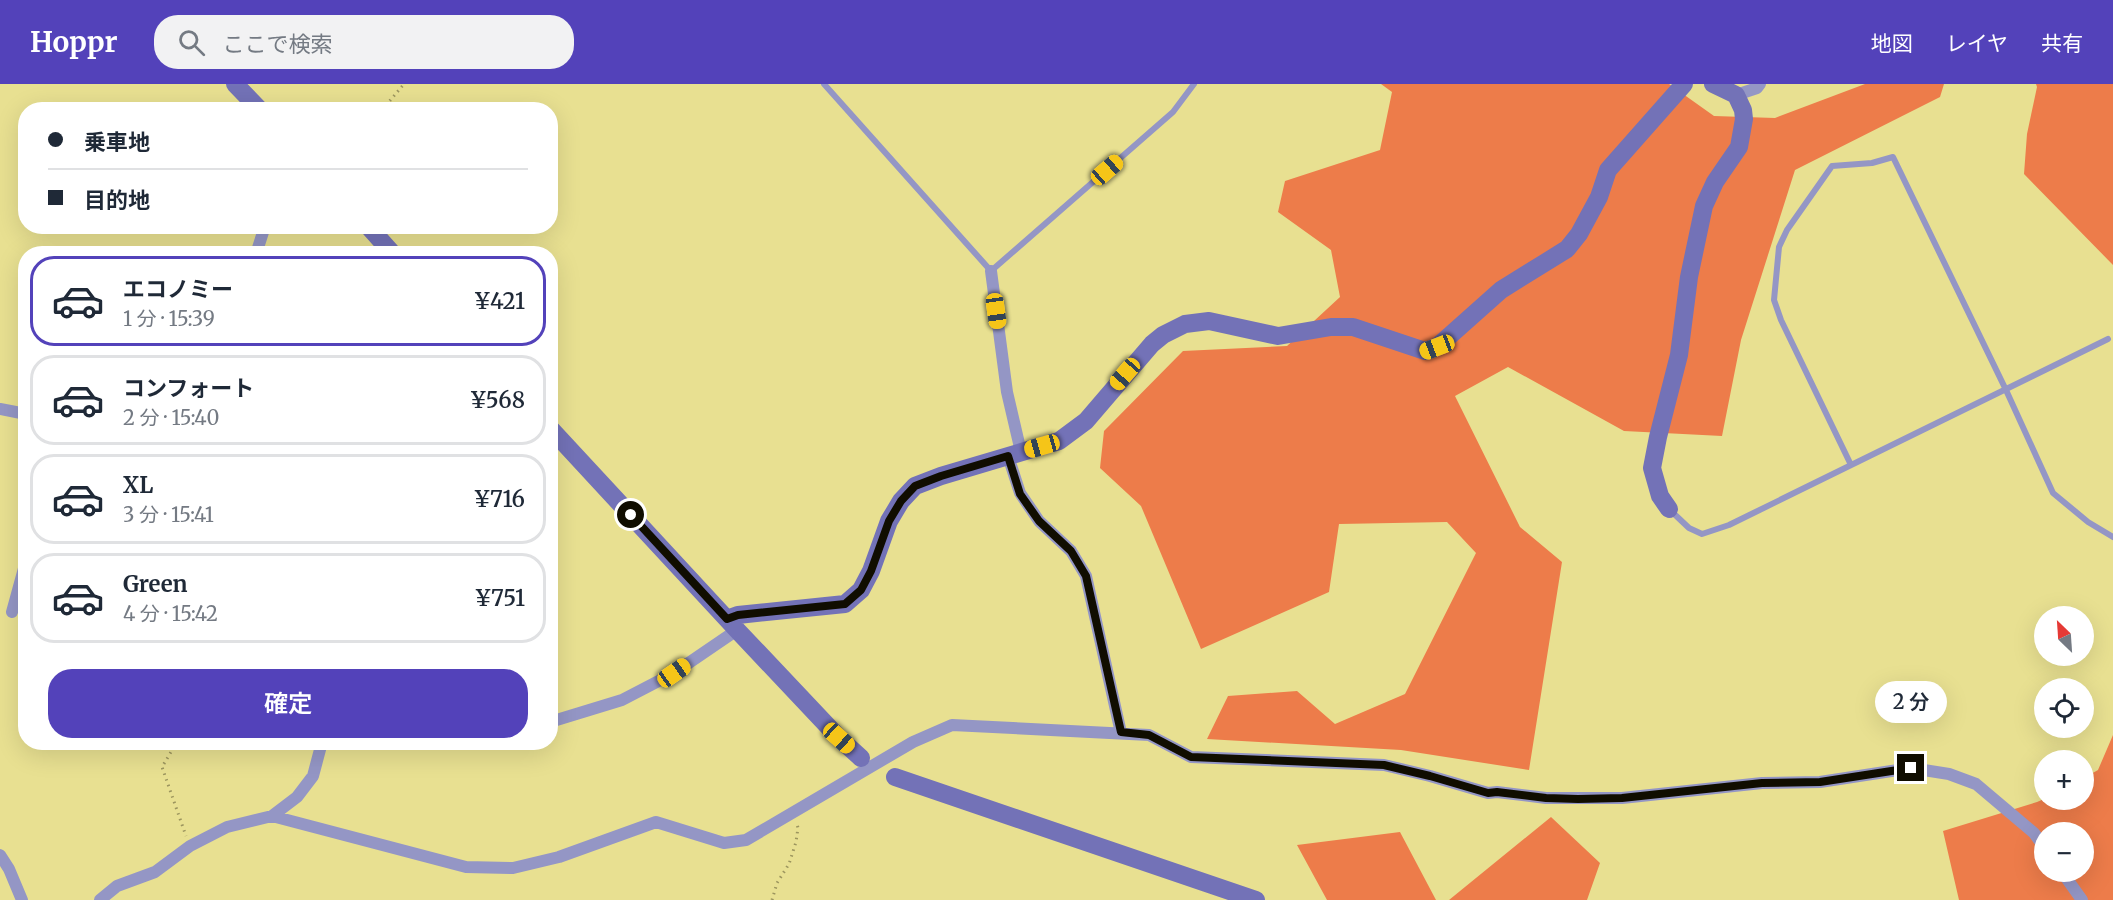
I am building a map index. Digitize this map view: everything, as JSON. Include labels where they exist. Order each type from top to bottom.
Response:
[{"type":"street","points":[[235,84],[252,102]]},
{"type":"street","points":[[558,720],[622,700],[674,673],[732,624],[738,615],[845,604],[861,590],[871,571],[889,521],[901,501],[915,486],[1059,441],[1086,420],[1152,344],[1163,335],[1185,324],[1209,321],[1278,336],[1331,327],[1353,327],[1425,351],[1437,347],[1501,290],[1567,249],[1579,234],[1599,197],[1608,170],[1684,84]]},
{"type":"street","points":[[1669,509],[1660,496],[1652,468],[1679,356],[1689,277],[1704,206],[1714,182],[1739,147],[1744,119],[1743,110],[1736,95],[1713,84]]},
{"type":"street","points":[[1736,95],[1757,88],[1760,84]]},
{"type":"street","points":[[375,234],[386,246]]},
{"type":"street","points":[[991,270],[1020,494],[1039,521],[1071,551],[1086,576],[1121,732]]},
{"type":"street","points":[[0,409],[18,412]]},
{"type":"street","points":[[558,437],[839,738],[861,758]]},
{"type":"street","points":[[12,612],[18,590]]},
{"type":"street","points":[[272,816],[466,867],[513,868],[560,856],[656,822],[724,843],[746,840],[913,742],[952,725],[1149,735],[1191,757],[1384,765],[1488,793],[1546,798],[1622,798],[1762,783],[1820,782],[1911,768],[1949,774],[1976,784],[2034,833]]},
{"type":"street","points":[[100,900],[117,886],[155,872],[189,846],[227,827],[272,816],[297,797],[313,776],[320,750]]},
{"type":"street","points":[[895,777],[1256,900]]},
{"type":"street","points":[[0,855],[9,869],[22,900]]},
{"type":"street","points":[[2069,882],[2082,900]]},
{"type":"lane","points":[[824,84],[991,270],[1173,112],[1194,84]]},
{"type":"lane","points":[[1851,465],[1781,320],[1774,300],[1779,247],[1787,230],[1832,166],[1872,163],[1893,157],[2006,390],[2053,493],[2088,522],[2113,537]]},
{"type":"lane","points":[[1669,509],[1689,528],[1702,534],[1729,525],[2108,339]]},
{"type":"path","points":[[389,102],[404,84]]},
{"type":"path","points":[[172,750],[162,767],[189,846]]},
{"type":"path","points":[[772,900],[777,883],[789,864],[796,842],[798,828],[793,813]]},
{"type":"shaded area","points":[[1381,84],[1669,84],[1714,116],[1775,118],[1865,84],[1944,84],[1940,97],[1795,170],[1741,340],[1722,436],[1624,431],[1508,367],[1455,396],[1520,527],[1562,562],[1529,770],[1401,750],[1207,739],[1228,696],[1297,691],[1335,724],[1405,694],[1476,553],[1447,522],[1339,524],[1329,592],[1201,649],[1141,506],[1100,468],[1104,431],[1183,351],[1287,346],[1340,297],[1331,250],[1278,212],[1285,181],[1380,150],[1392,92]]},
{"type":"shaded area","points":[[2036,84],[2113,84],[2113,265],[2024,174],[2027,134]]},
{"type":"shaded area","points":[[2113,735],[2113,900],[1959,900],[1943,831],[2034,803],[2034,810],[2094,810],[2094,772],[2098,770]]},
{"type":"shaded area","points":[[1551,817],[1600,863],[1587,900],[1449,900]]},
{"type":"shaded area","points":[[1400,832],[1436,900],[1327,900],[1297,845]]},
{"type":"route","points":[[631,515],[727,619],[738,615],[845,604],[861,590],[871,571],[889,521],[901,501],[915,486],[1008,456],[1020,494],[1039,521],[1071,551],[1086,576],[1121,732],[1149,735],[1191,757],[1384,765],[1488,793],[1578,799],[1622,798],[1762,783],[1820,782],[1911,768]]}]
